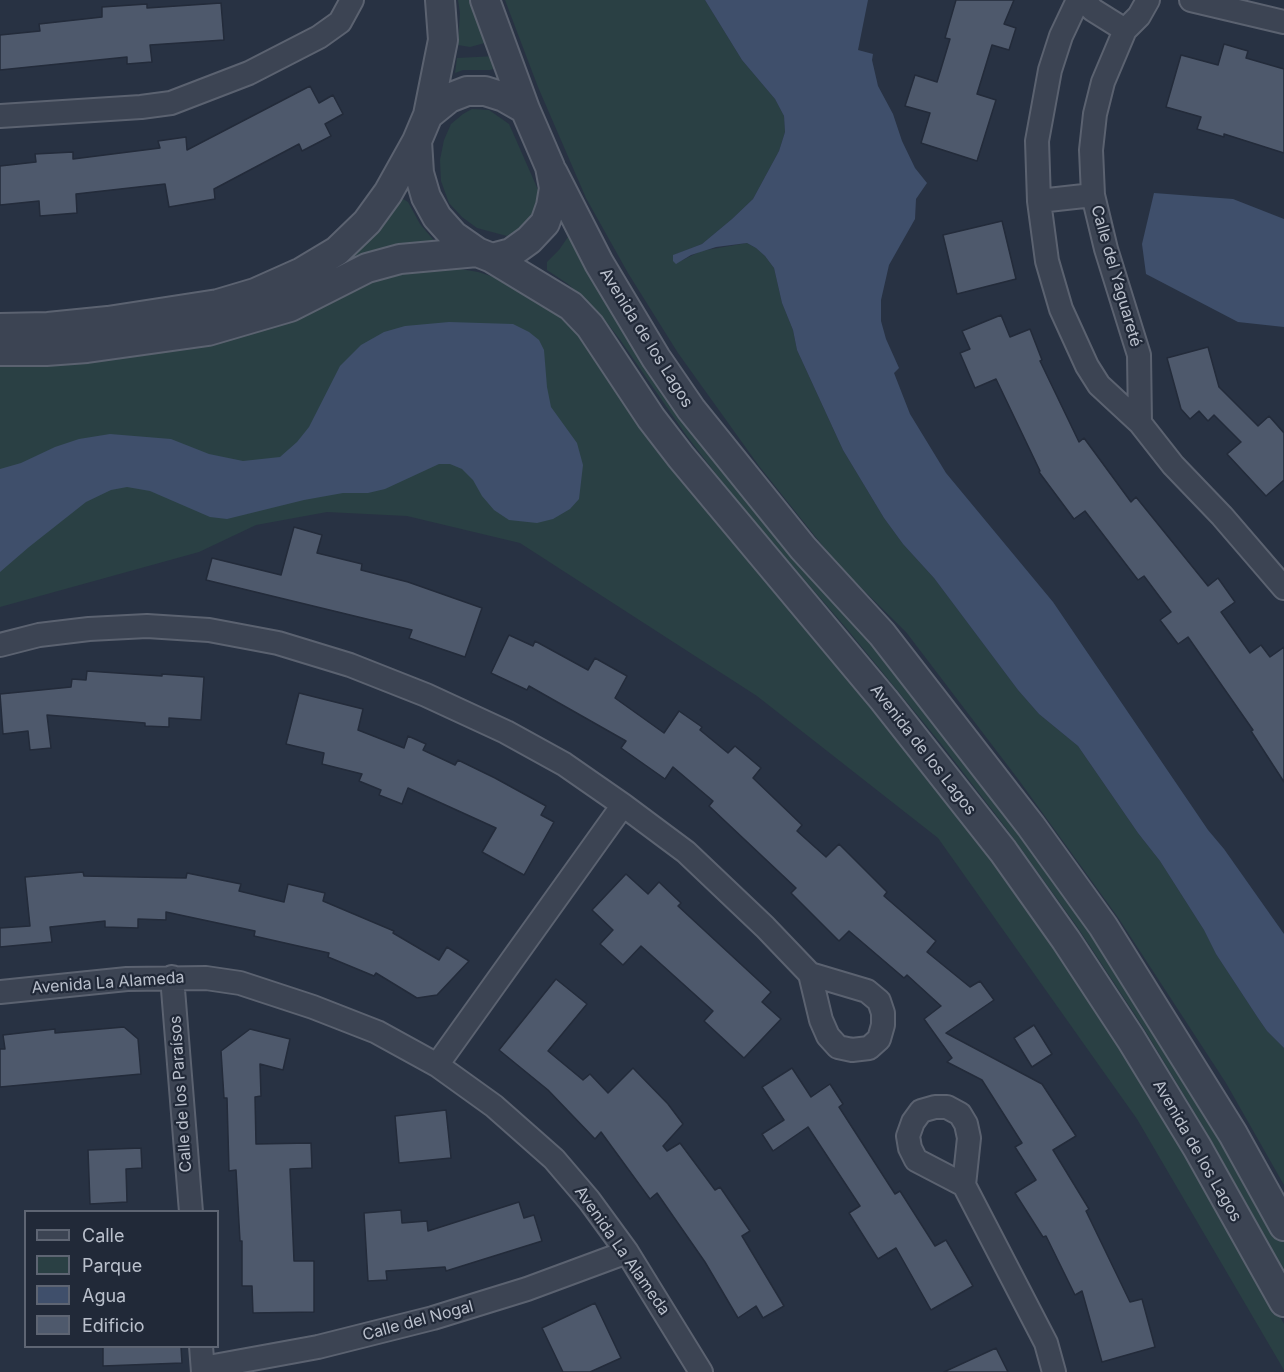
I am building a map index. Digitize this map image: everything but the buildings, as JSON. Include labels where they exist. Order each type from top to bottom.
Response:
[{"type":"street","points":[[0,116],[141,107],[181,100],[249,73],[319,37],[340,22],[352,0]]},
{"type":"street","points":[[0,328],[48,327],[108,321],[218,304],[255,293],[302,272],[337,251],[367,222],[388,193],[417,141],[428,115],[443,40],[440,0]]},
{"type":"street","points":[[0,351],[87,348],[208,331],[290,307],[367,268],[400,259],[511,253],[529,240],[545,223],[554,188],[550,167],[525,109],[485,0]]},
{"type":"street","points":[[1078,0],[1061,36],[1050,70],[1037,141],[1039,201],[1047,261],[1061,309],[1087,366],[1104,390],[1140,423],[1173,465],[1222,516],[1284,588]]},
{"type":"street","points":[[1083,0],[1093,10],[1125,30]]},
{"type":"street","name":"Calle del Yaguareté","points":[[1140,423],[1139,355],[1106,249],[1093,195],[1091,150],[1095,114],[1103,82],[1125,30],[1148,0]]},
{"type":"street","points":[[1191,0],[1284,22]]},
{"type":"street","points":[[428,115],[449,98],[467,91],[485,91],[495,94],[525,109]]},
{"type":"street","points":[[417,141],[419,173],[426,197],[437,217],[454,236],[484,255]]},
{"type":"street","name":"Avenida de los Lagos","points":[[550,167],[599,263],[668,375],[719,445],[803,548],[882,634],[1038,835],[1103,926],[1233,1134],[1284,1226]]},
{"type":"street","points":[[1039,201],[1093,195]]},
{"type":"street","name":"Avenida de los Lagos","points":[[484,255],[571,306],[590,326],[651,418],[681,457],[884,700],[1003,851],[1066,940],[1131,1039],[1197,1147],[1284,1302]]},
{"type":"street","points":[[0,645],[39,635],[89,629],[147,626],[209,630],[278,643],[350,665],[426,694],[496,727],[564,764],[623,805],[686,852],[765,927],[810,974]]},
{"type":"street","points":[[437,1065],[623,805]]},
{"type":"street","name":"Calle de los Paraísos","points":[[172,977],[190,1210]]},
{"type":"street","name":"Avenida La Alameda","points":[[0,992],[127,979],[206,978],[240,983],[314,1007],[377,1032],[437,1065],[494,1106],[554,1159],[589,1200],[627,1252],[701,1372]]},
{"type":"street","points":[[964,1185],[1046,1343],[1054,1372]]},
{"type":"street","name":"Calle del Nogal","points":[[202,1362],[318,1347],[433,1318],[527,1289],[627,1252]]},
{"type":"green space","points":[[458,0],[478,0],[492,41],[470,47],[458,45],[460,13]]},
{"type":"green space","points":[[505,0],[705,0],[742,60],[775,99],[784,116],[785,132],[779,151],[753,199],[702,244],[674,255],[681,261],[701,251],[747,243],[765,256],[774,268],[797,350],[843,450],[884,518],[903,544],[934,578],[1018,690],[1039,714],[1078,746],[1160,861],[1258,1018],[1284,1048],[1284,1185],[1226,1083],[1117,916],[1018,779],[906,632],[838,565],[759,466],[678,353],[628,273],[586,198],[538,87]]},
{"type":"green space","points":[[496,56],[496,68],[463,70],[455,73],[457,58]]},
{"type":"green space","points":[[472,109],[489,110],[509,124],[539,192],[537,209],[528,224],[507,236],[477,228],[462,217],[449,203],[441,181],[440,160],[444,140],[451,124]]},
{"type":"green space","points":[[403,199],[408,202],[420,224],[436,243],[345,268],[52,335],[341,264],[371,239],[391,214],[398,201]]},
{"type":"green space","points":[[570,234],[857,617],[1090,920],[1284,1238],[1284,1270],[1207,1133],[1143,1027],[1078,928],[1006,828],[942,745],[847,629],[740,505],[686,435],[601,315],[568,284],[547,270],[547,262]]},
{"type":"green space","points":[[437,265],[478,272],[528,288],[574,326],[965,819],[1076,974],[1180,1132],[1284,1324],[1284,1370],[1137,1119],[938,838],[757,696],[520,543],[407,516],[327,512],[256,525],[199,552],[0,607],[0,362]]},
{"type":"water","points":[[705,0],[868,0],[858,50],[873,54],[872,60],[878,86],[893,114],[902,141],[915,168],[927,183],[916,199],[915,219],[889,265],[881,300],[881,321],[899,368],[894,373],[910,414],[946,473],[1053,602],[1208,830],[1284,934],[1284,1048],[1258,1018],[1160,861],[1078,746],[1039,714],[1018,690],[934,578],[903,544],[884,518],[843,450],[797,350],[774,268],[765,256],[747,243],[716,247],[691,255],[676,264],[673,261],[673,255],[702,244],[753,199],[779,151],[785,132],[784,116],[775,99],[742,60]]},
{"type":"water","points":[[1154,193],[1233,199],[1284,219],[1284,327],[1238,322],[1146,274],[1142,244]]},
{"type":"water","points":[[449,322],[513,324],[539,340],[544,350],[551,407],[577,443],[583,465],[579,499],[570,509],[553,519],[537,523],[509,520],[494,510],[482,496],[473,480],[462,469],[450,464],[439,464],[385,489],[304,500],[227,519],[210,517],[150,491],[127,487],[111,490],[86,502],[0,572],[0,469],[21,463],[79,439],[110,434],[171,439],[209,454],[243,461],[280,457],[309,427],[340,366],[361,345],[384,332],[405,326]]}]
